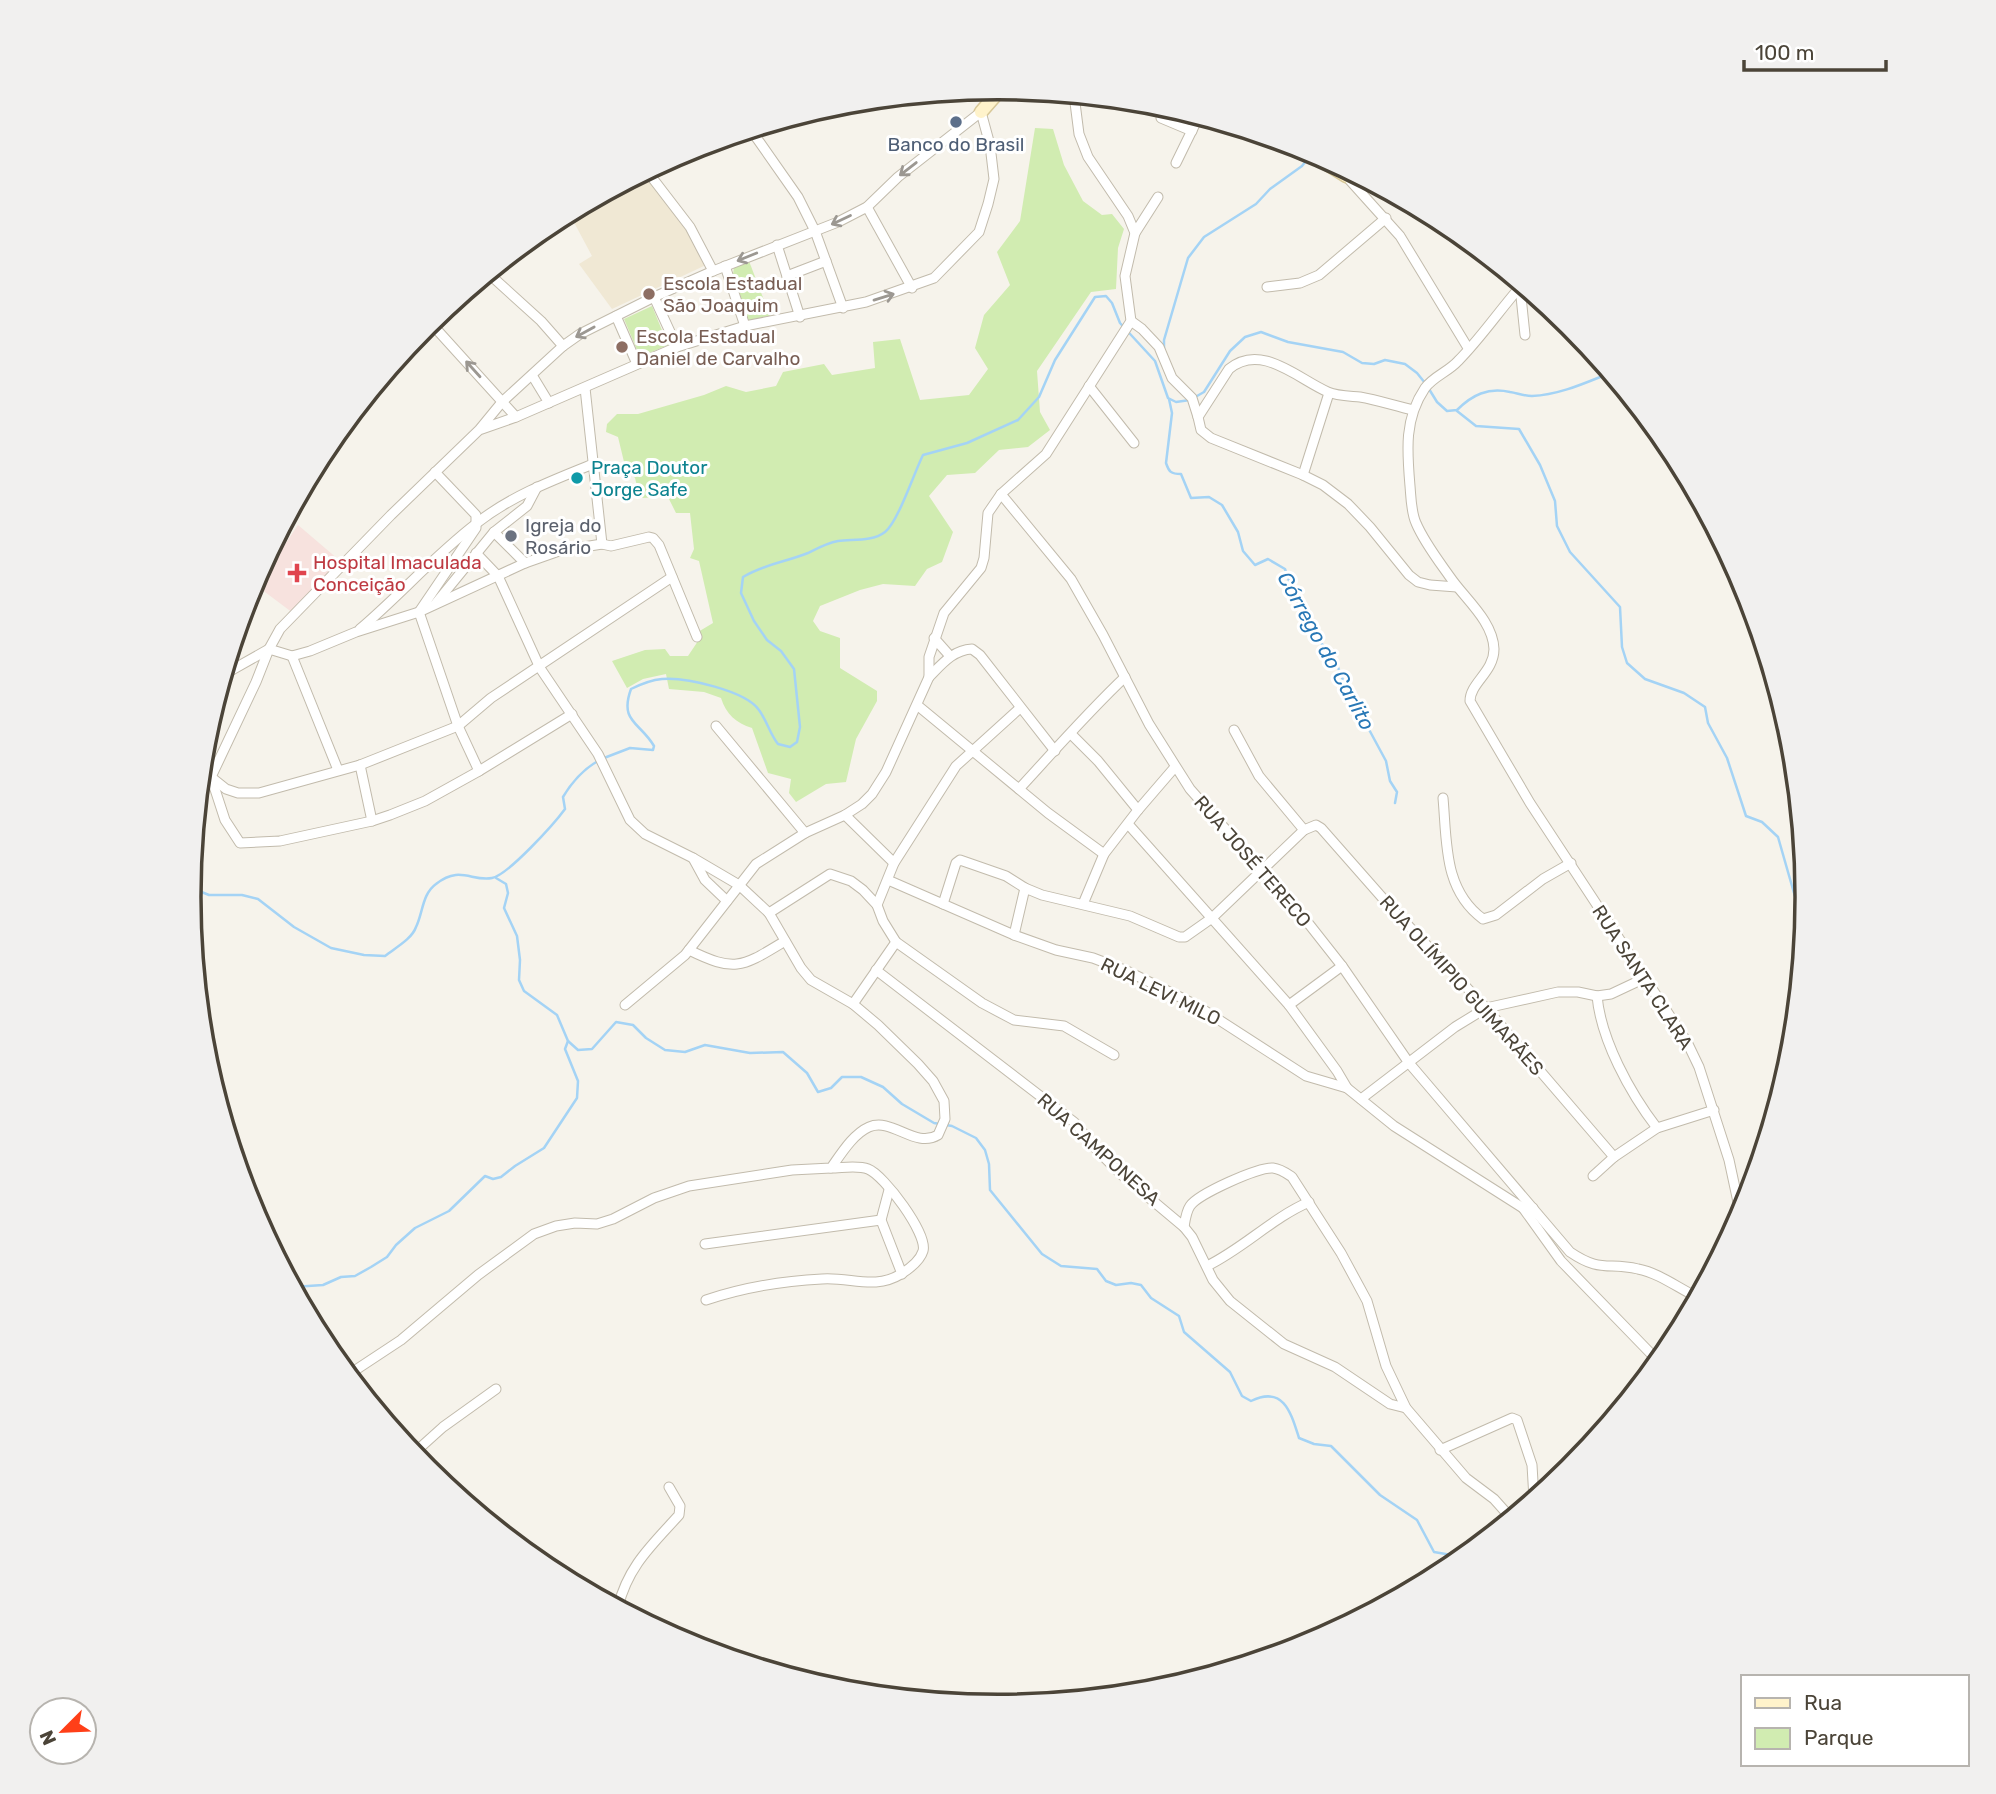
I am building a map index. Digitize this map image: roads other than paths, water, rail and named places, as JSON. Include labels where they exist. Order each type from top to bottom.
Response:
[{"type":"street","points":[[572,714],[480,771],[425,801],[372,821],[279,841],[240,844],[225,820],[211,777],[280,629],[479,430],[502,402],[563,346],[580,334],[654,297],[838,222],[867,207],[898,177],[981,113],[992,100]]},
{"type":"street","points":[[1075,104],[1079,134],[1088,157],[1128,216],[1135,233]]},
{"type":"street","points":[[479,430],[516,417],[677,347],[745,326],[843,308],[912,288],[934,278],[979,232],[994,178],[990,145],[981,113]]},
{"type":"street","points":[[1161,117],[1192,131]]},
{"type":"street","points":[[1176,163],[1195,125]]},
{"type":"street","points":[[756,138],[798,197],[815,231],[843,308]]},
{"type":"street","points":[[653,178],[691,227],[713,271]]},
{"type":"street","points":[[1352,183],[1400,236],[1468,348]]},
{"type":"street","points":[[929,677],[929,657],[944,613],[981,568],[985,558],[988,513],[1000,495],[1046,454],[1129,325],[1125,276],[1135,233],[1158,197]]},
{"type":"street","points":[[867,207],[912,288]]},
{"type":"street","points":[[1267,287],[1300,283],[1319,275],[1386,218]]},
{"type":"street","points":[[777,245],[800,317]]},
{"type":"street","points":[[787,276],[825,261]]},
{"type":"street","points":[[725,266],[745,326]]},
{"type":"street","points":[[495,279],[541,321],[563,346]]},
{"type":"street","name":"RUA SANTA CLARA","points":[[1515,290],[1457,362],[1431,380],[1413,410],[1408,430],[1408,456],[1415,522],[1457,587],[1486,625],[1494,649],[1492,662],[1471,692],[1470,701],[1530,803],[1686,1042],[1699,1067],[1714,1110],[1729,1160],[1736,1199]]},
{"type":"street","points":[[1520,295],[1525,335]]},
{"type":"street","points":[[654,297],[677,347]]},
{"type":"street","points":[[616,316],[637,364]]},
{"type":"street","points":[[1129,325],[1142,329],[1159,348],[1172,378],[1193,400],[1201,430],[1211,438],[1323,485],[1348,504],[1418,582],[1457,587]]},
{"type":"street","points":[[437,330],[516,417]]},
{"type":"street","points":[[1198,419],[1229,369],[1236,363],[1258,359],[1279,365],[1329,393],[1413,410]]},
{"type":"street","points":[[532,375],[549,403]]},
{"type":"street","points":[[1089,386],[1134,443]]},
{"type":"street","points":[[585,388],[602,544]]},
{"type":"street","points":[[1303,475],[1329,393]]},
{"type":"street","points":[[356,632],[478,522],[537,487],[593,464]]},
{"type":"street","points":[[419,612],[478,522],[473,510],[435,472]]},
{"type":"street","points":[[434,605],[494,532],[527,506],[537,487]]},
{"type":"street","name":"RUA JOSÉ TERECO","points":[[1000,495],[1071,579],[1175,768],[1218,822],[1264,870],[1342,966],[1409,1063],[1528,1208]]},
{"type":"street","points":[[494,532],[525,563]]},
{"type":"street","points":[[235,668],[269,649],[292,656],[310,652],[356,632],[419,612],[525,563],[559,551],[602,544],[611,546],[653,538],[696,637]]},
{"type":"street","points":[[476,553],[498,576],[540,667],[605,765],[630,820],[636,827],[738,885],[769,913],[811,980],[853,1004],[878,1025],[933,1081],[944,1101],[945,1119],[939,1135],[927,1139],[882,1126],[873,1126],[855,1137],[831,1168]]},
{"type":"street","points":[[211,777],[226,789],[237,793],[259,793],[360,765],[458,726],[491,698],[672,577]]},
{"type":"street","points":[[419,612],[458,726],[480,771]]},
{"type":"street","points":[[934,638],[950,656]]},
{"type":"street","points":[[625,1005],[689,950],[756,864],[805,833],[845,815],[873,794],[886,772],[929,677],[950,656],[972,649],[980,655],[1055,751]]},
{"type":"street","points":[[292,656],[338,770]]},
{"type":"street","points":[[1019,789],[1125,677]]},
{"type":"street","points":[[917,705],[971,751],[1104,854]]},
{"type":"street","points":[[877,905],[894,863],[956,766],[1020,708]]},
{"type":"street","points":[[716,726],[805,833]]},
{"type":"street","points":[[943,904],[956,863],[960,860],[1006,876],[1042,895],[1140,920],[1179,937],[1191,935],[1304,830],[1259,776],[1234,730]]},
{"type":"street","points":[[1072,734],[1138,810]]},
{"type":"street","points":[[360,765],[372,821]]},
{"type":"street","points":[[1083,904],[1104,854],[1175,768]]},
{"type":"street","points":[[1443,798],[1444,844],[1450,873],[1475,914],[1483,919],[1496,915],[1543,879],[1571,863]]},
{"type":"street","points":[[845,815],[894,863]]},
{"type":"street","points":[[1128,824],[1289,1006],[1347,1088],[1394,1126],[1528,1208],[1570,1252],[1584,1262],[1597,1267],[1644,1270],[1690,1293]]},
{"type":"street","name":"RUA OLÍMIPIO GUIMARÃES","points":[[1304,830],[1311,826],[1321,828],[1486,1008],[1614,1157]]},
{"type":"street","points":[[693,858],[705,880],[727,901]]},
{"type":"street","points":[[769,913],[830,874],[851,881],[877,905],[883,921],[897,942],[1003,1016],[1026,1023],[1064,1026],[1114,1055]]},
{"type":"street","name":"RUA LEVI MILO","points":[[888,880],[1014,935],[1127,971],[1196,1005],[1306,1076],[1347,1088]]},
{"type":"street","points":[[1014,935],[1026,888]]},
{"type":"street","points":[[689,950],[714,962],[739,965],[752,961],[785,941]]},
{"type":"street","points":[[853,1004],[897,942]]},
{"type":"street","points":[[1289,1006],[1342,966]]},
{"type":"street","name":"RUA CAMPONESA","points":[[877,970],[1074,1122],[1122,1175],[1184,1227],[1222,1293],[1230,1301],[1284,1344],[1335,1367],[1390,1404],[1406,1408]]},
{"type":"street","points":[[1361,1099],[1455,1027],[1486,1008],[1558,992],[1597,996],[1611,994],[1645,978]]},
{"type":"street","points":[[1597,996],[1602,1026],[1630,1087],[1657,1128]]},
{"type":"street","points":[[1592,1176],[1614,1157],[1657,1128],[1714,1110]]},
{"type":"street","points":[[356,1370],[401,1340],[478,1275],[534,1234],[556,1226],[597,1224],[654,1198],[689,1186],[792,1170],[869,1169],[907,1211],[922,1237],[923,1250],[915,1264],[887,1282],[870,1284],[827,1279],[773,1282],[706,1300]]},
{"type":"street","points":[[1184,1227],[1189,1207],[1197,1199],[1235,1180],[1267,1169],[1283,1171],[1292,1177],[1367,1301],[1386,1366],[1406,1408],[1466,1478],[1494,1499],[1505,1512]]},
{"type":"street","points":[[889,1190],[881,1220],[902,1273]]},
{"type":"street","points":[[1207,1266],[1230,1254],[1283,1215],[1309,1202]]},
{"type":"street","points":[[1528,1208],[1561,1261],[1651,1354]]},
{"type":"street","points":[[705,1244],[881,1220]]},
{"type":"street","points":[[421,1447],[443,1427],[496,1389]]},
{"type":"street","points":[[1440,1450],[1511,1418],[1517,1420],[1532,1465],[1533,1487]]},
{"type":"street","points":[[620,1598],[631,1570],[680,1514],[680,1506],[669,1487]]},
{"type":"waterway","points":[[1164,351],[1164,340],[1188,258],[1204,237],[1256,204],[1270,189],[1306,161]]},
{"type":"waterway","points":[[604,758],[630,748],[653,750],[654,746],[629,715],[628,700],[631,689],[662,679],[700,683],[742,697],[759,710],[778,744],[790,747],[797,742],[800,727],[794,669],[781,651],[767,640],[754,621],[741,593],[743,577],[830,543],[868,539],[885,532],[900,508],[923,455],[967,443],[1018,420],[1039,397],[1055,360],[1095,297],[1106,296],[1112,303],[1120,323],[1155,361],[1168,398],[1176,402],[1190,400],[1204,392],[1230,351],[1245,337],[1261,332],[1288,342],[1343,352],[1362,363],[1374,364],[1385,360],[1405,364],[1425,383]]},
{"type":"waterway","points":[[1429,389],[1447,411],[1457,410],[1475,396],[1488,392],[1542,395],[1572,388],[1601,376]]},
{"type":"waterway","name":"Córrego do Carlito","points":[[1169,399],[1172,413],[1166,463],[1168,469],[1181,474],[1191,498],[1209,497],[1222,505],[1238,532],[1243,551],[1255,565],[1268,559],[1285,569],[1296,601],[1312,630],[1337,665],[1386,761],[1390,781],[1397,792],[1395,803]]},
{"type":"waterway","points":[[1457,411],[1476,426],[1519,429],[1540,465],[1555,501],[1557,526],[1570,552],[1620,607],[1622,647],[1627,663],[1645,679],[1684,693],[1705,707],[1708,723],[1727,758],[1746,816],[1762,822],[1778,837],[1795,896]]},
{"type":"waterway","points":[[201,892],[209,895],[242,895],[258,899],[294,927],[331,948],[385,956],[414,931],[431,888],[444,878],[459,875],[492,878],[509,868],[565,809],[563,797],[574,781],[598,761]]},
{"type":"waterway","points":[[496,878],[506,884],[508,893],[504,908],[517,936],[519,980],[524,991],[557,1015],[568,1041],[578,1050],[592,1049],[616,1022],[633,1025],[646,1038],[665,1050],[685,1052],[705,1045],[750,1053],[783,1052],[807,1073],[818,1092],[831,1088],[842,1077],[861,1077],[883,1087],[902,1104],[934,1123],[952,1126],[976,1138],[985,1150],[989,1164],[990,1190],[1042,1254],[1061,1266],[1097,1269],[1106,1281],[1116,1285],[1141,1285],[1151,1298],[1179,1316],[1184,1332],[1230,1372],[1242,1396],[1251,1401],[1262,1397],[1279,1399],[1289,1411],[1299,1438],[1314,1444],[1331,1446],[1380,1495],[1417,1520],[1434,1552],[1449,1555]]},
{"type":"waterway","points":[[303,1286],[323,1285],[341,1277],[355,1276],[387,1257],[415,1228],[449,1211],[485,1176],[493,1179],[501,1177],[544,1148],[577,1098],[578,1081],[565,1049],[568,1041]]},
{"type":"place","name":"Banco do Brasil","points":[[956,122]]},
{"type":"place","name":"Escola Estadual São Joaquim","points":[[649,294]]},
{"type":"place","name":"Escola Estadual Daniel de Carvalho","points":[[622,347]]},
{"type":"place","name":"Praça Doutor Jorge Safe","points":[[577,478]]},
{"type":"place","name":"Igreja do Rosário","points":[[511,536]]},
{"type":"place","name":"Hospital Imaculada Conceição","points":[[297,573]]}]
